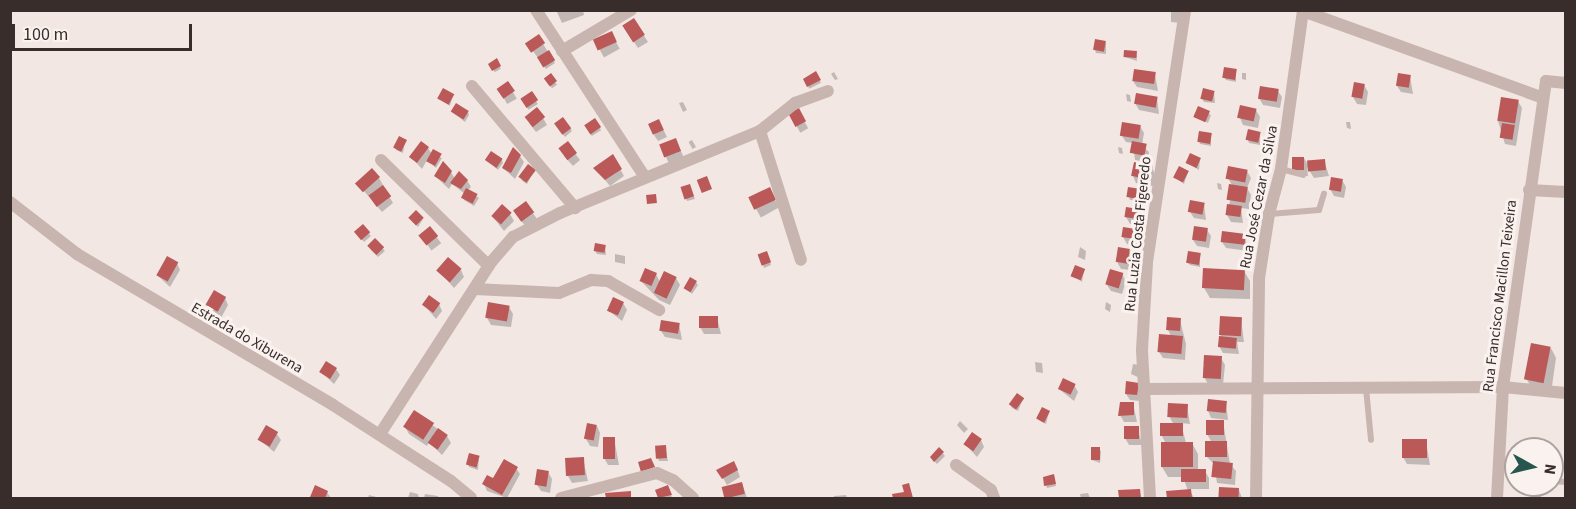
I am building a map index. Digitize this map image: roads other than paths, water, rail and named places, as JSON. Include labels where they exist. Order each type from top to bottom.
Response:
[{"type":"street","points":[[536,10],[645,177]]},
{"type":"street","points":[[562,51],[632,10]]},
{"type":"street","name":"Rua Luzia Costa Figeredo","points":[[1150,498],[1142,350],[1147,262],[1185,10]]},
{"type":"street","points":[[1303,11],[1543,99],[1546,81],[1566,83]]},
{"type":"street","name":"Rua José Cezar da Silva","points":[[1256,498],[1255,386],[1259,278],[1269,214],[1281,169],[1303,11]]},
{"type":"street","points":[[472,86],[575,208]]},
{"type":"street","points":[[380,434],[489,267],[513,237],[645,177],[760,130],[795,103],[828,92]]},
{"type":"street","name":"Rua Francisco Macillon Teixeira","points":[[1497,498],[1503,387],[1543,99]]},
{"type":"street","points":[[760,130],[801,260]]},
{"type":"street","points":[[381,160],[489,267]]},
{"type":"street","points":[[1529,190],[1566,192]]},
{"type":"street","name":"Estrada do Xiburena","points":[[10,202],[77,255],[380,434],[471,498]]},
{"type":"street","points":[[475,289],[560,292],[591,280],[608,281],[659,310]]},
{"type":"street","points":[[1144,389],[1255,386],[1503,387],[1566,393]]},
{"type":"street","points":[[956,465],[993,494]]},
{"type":"street","points":[[561,498],[657,473],[673,480],[693,498]]},
{"type":"lane","points":[[1281,169],[1303,175]]},
{"type":"lane","points":[[1269,214],[1319,210],[1324,194]]},
{"type":"lane","points":[[1366,387],[1371,440]]}]
